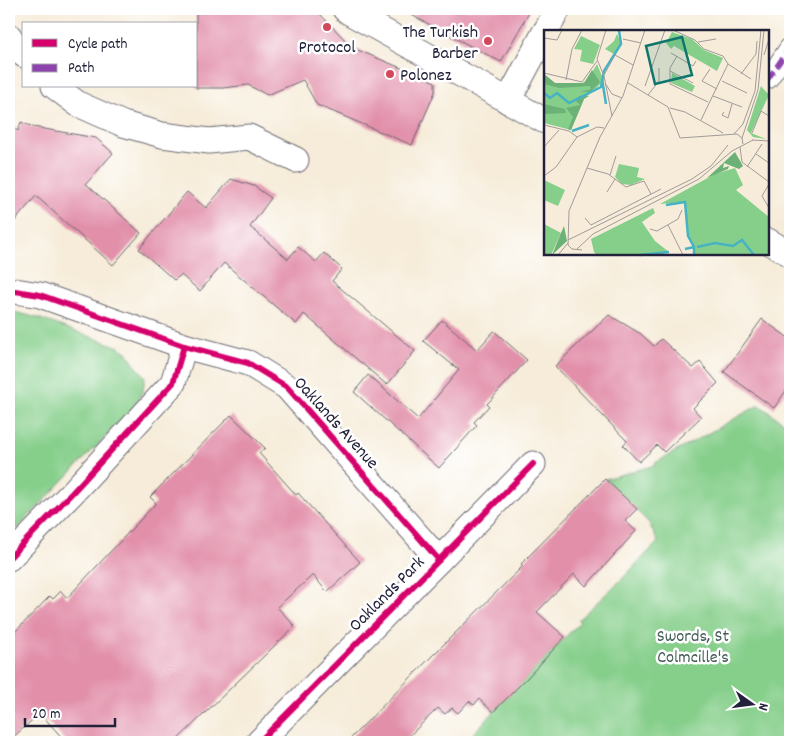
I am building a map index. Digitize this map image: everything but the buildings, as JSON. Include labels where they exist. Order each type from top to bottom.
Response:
[{"type":"street","points":[[346,9],[544,120]]},
{"type":"street","points":[[546,30],[558,9]]},
{"type":"street","points":[[508,100],[544,34]]},
{"type":"street","points":[[9,36],[22,53]]},
{"type":"street","points":[[769,78],[790,47]]},
{"type":"street","points":[[57,88],[78,104],[123,124],[162,135],[209,140],[249,137],[296,160]]},
{"type":"street","points":[[769,242],[790,254]]},
{"type":"street","name":"Oaklands Avenue","points":[[9,290],[40,295],[184,346],[248,363],[288,387],[439,560]]},
{"type":"street","points":[[9,558],[72,493],[173,383],[184,346]]},
{"type":"street","name":"Oaklands Park","points":[[259,742],[533,464]]},
{"type":"green space","points":[[9,312],[38,318],[119,347],[127,352],[145,376],[143,391],[132,409],[9,537]]},
{"type":"green space","name":"Swords, St Colmcille's","points":[[759,405],[790,427],[790,742],[465,742],[580,622],[578,620],[658,542],[649,523],[605,479],[656,465],[655,463]]},
{"type":"marked path","points":[[769,78],[790,47]]},
{"type":"cycle path","points":[[9,290],[40,295],[184,346],[248,363],[287,387],[439,560]]},
{"type":"cycle path","points":[[9,558],[72,493],[173,383],[184,346]]},
{"type":"cycle path","points":[[259,742],[533,464]]},
{"type":"place","name":"Protocol","points":[[327,27]]},
{"type":"place","name":"The Turkish Barber","points":[[488,41]]},
{"type":"place","name":"Polonez","points":[[390,74]]}]
